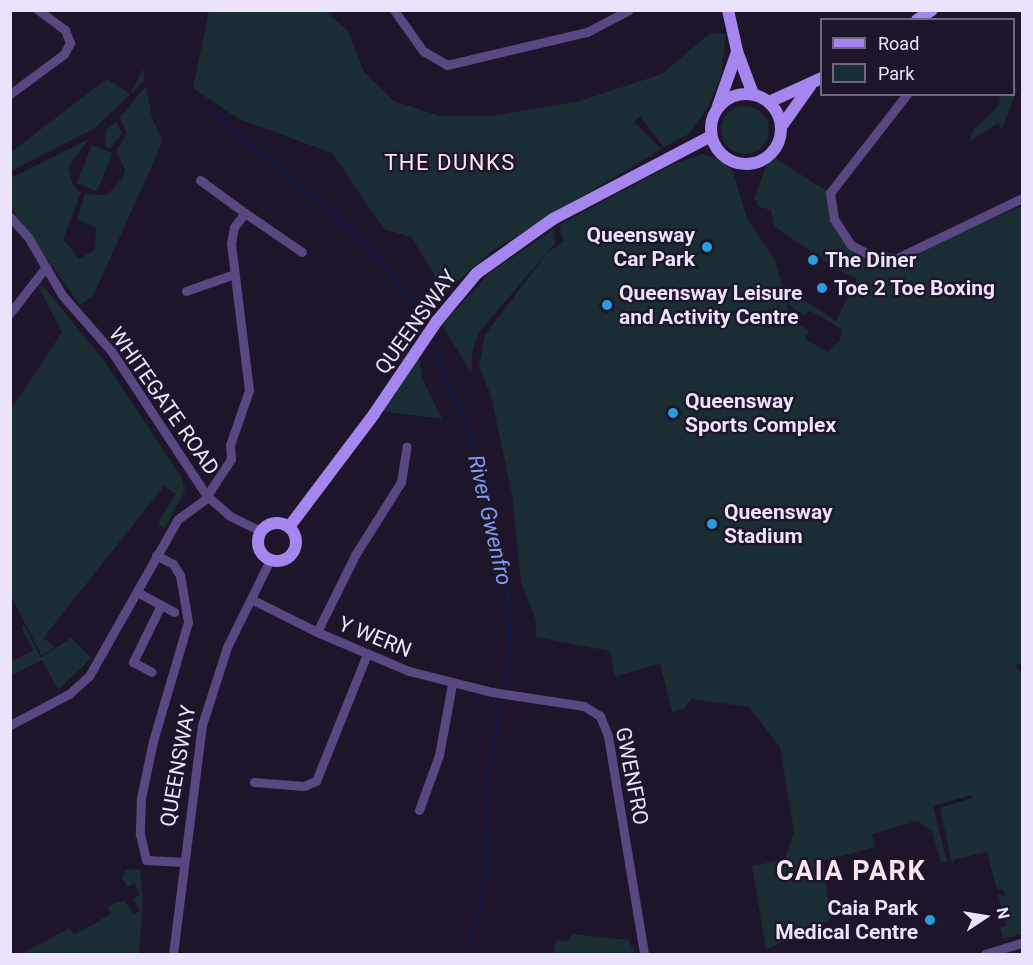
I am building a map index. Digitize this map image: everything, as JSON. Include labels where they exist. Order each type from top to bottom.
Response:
[{"type":"street","points":[[10,94],[63,54],[70,43],[69,35],[38,10]]},
{"type":"street","points":[[394,10],[423,51],[447,65],[587,32],[629,10]]},
{"type":"street","points":[[728,10],[737,51],[753,94]]},
{"type":"street","points":[[737,51],[717,108],[711,136],[715,146],[730,161],[751,164],[770,155],[777,147],[781,127],[816,82]]},
{"type":"street","points":[[769,102],[816,82]]},
{"type":"street","points":[[717,108],[733,96],[753,94],[769,102],[781,127]]},
{"type":"street","points":[[905,96],[830,193],[834,219],[851,244],[872,256],[897,258],[1023,198]]},
{"type":"street","name":"QUEENSWAY","points":[[289,527],[374,414],[437,321],[477,273],[553,219],[711,136]]},
{"type":"street","points":[[200,180],[302,252]]},
{"type":"street","points":[[10,725],[78,688],[98,662],[178,519],[207,496],[231,459],[230,445],[249,390],[231,244],[234,227],[245,213]]},
{"type":"street","name":"WHITEGATE ROAD","points":[[10,217],[46,267],[62,295],[112,352],[207,496],[230,516],[261,531]]},
{"type":"street","points":[[10,313],[46,267]]},
{"type":"street","points":[[186,291],[234,274]]},
{"type":"street","points":[[317,632],[355,555],[401,482],[406,446]]},
{"type":"street","points":[[278,523],[289,527],[296,537],[295,549],[287,558],[270,560],[259,548],[261,531],[278,523]]},
{"type":"street","points":[[156,555],[173,564],[180,575],[188,622],[153,741],[141,798],[140,834],[146,860],[183,862]]},
{"type":"street","name":"QUEENSWAY","points":[[173,954],[202,724],[227,647],[270,560]]},
{"type":"street","points":[[137,592],[174,612]]},
{"type":"street","name":"Y WERN","points":[[251,599],[368,654],[452,684],[492,692]]},
{"type":"street","points":[[152,672],[133,662],[161,605]]},
{"type":"street","points":[[254,782],[304,786],[316,781],[368,654]]},
{"type":"street","points":[[419,810],[439,755],[452,684]]},
{"type":"street","name":"GWENFRO","points":[[492,692],[584,706],[600,717],[606,726],[644,954]]},
{"type":"street","points":[[985,954],[1023,943]]},
{"type":"green space","points":[[209,11],[325,11],[348,31],[364,72],[394,101],[440,116],[490,116],[580,101],[662,74],[710,33],[726,34],[721,77],[708,107],[689,134],[664,147],[640,117],[634,122],[661,149],[492,251],[445,292],[411,237],[384,229],[332,153],[239,119],[193,88]]},
{"type":"green space","points":[[143,69],[145,80],[95,128],[11,171],[11,152],[107,79],[130,94]]},
{"type":"green space","points":[[146,86],[152,118],[162,140],[160,148],[93,296],[80,305],[11,208],[11,178],[89,139],[68,168],[73,186],[81,193],[63,239],[79,259],[95,250],[96,228],[77,219],[85,194],[107,195],[123,178],[125,169],[116,151],[127,134],[120,117]]},
{"type":"green space","points":[[1000,96],[1015,96],[1002,129],[998,123],[969,142],[973,130],[999,106]]},
{"type":"green space","points":[[745,106],[762,113],[769,130],[762,147],[745,154],[728,147],[721,130],[728,113]]},
{"type":"green space","points":[[116,122],[122,133],[110,149],[105,146],[106,130]]},
{"type":"green space","points":[[92,145],[112,153],[97,191],[77,183]]},
{"type":"green space","points":[[703,154],[720,160],[733,172],[747,218],[775,260],[791,320],[809,331],[805,339],[828,352],[840,340],[842,329],[809,310],[805,316],[789,305],[784,287],[836,321],[857,279],[836,269],[774,226],[771,210],[759,207],[756,200],[753,202],[770,155],[830,193],[834,219],[861,251],[897,258],[1022,206],[1022,662],[1016,666],[1022,675],[1022,934],[1003,939],[1000,928],[1006,926],[998,894],[1005,896],[1003,889],[997,890],[987,852],[953,860],[953,869],[940,808],[972,798],[971,795],[933,806],[947,862],[941,863],[932,831],[918,821],[872,834],[875,847],[823,861],[831,919],[766,950],[752,866],[785,859],[794,831],[780,747],[749,707],[691,699],[684,709],[672,712],[660,663],[615,677],[610,651],[536,637],[536,620],[521,582],[512,494],[491,396],[479,366],[485,335],[546,254],[564,241],[559,225],[673,164]]},
{"type":"green space","points":[[554,229],[555,243],[480,331],[473,348],[471,373],[442,325],[491,272]]},
{"type":"green space","points":[[37,284],[44,287],[103,359],[182,478],[185,491],[165,528],[159,525],[160,519],[176,494],[164,486],[43,638],[55,647],[42,656],[11,596],[10,411],[62,332]]},
{"type":"green space","points":[[419,358],[422,378],[442,419],[381,411]]},
{"type":"green space","points":[[24,625],[41,658],[71,638],[91,658],[58,690],[42,660],[11,676],[11,662],[33,650],[22,629]]},
{"type":"green space","points":[[140,869],[143,903],[139,954],[21,954],[70,928],[74,935],[111,914],[107,907],[117,902],[124,901],[134,914],[140,911],[134,899],[140,894],[134,883],[127,887],[122,878],[126,870]]},
{"type":"green space","points":[[573,934],[628,940],[636,954],[554,954],[556,940],[566,942]]},
{"type":"waterway","name":"River Gwenfro","points":[[208,108],[357,235],[424,314]]},
{"type":"waterway","name":"River Gwenfro","points":[[433,345],[483,470],[507,592],[510,656],[500,702]]},
{"type":"waterway","name":"River Gwenfro","points":[[468,954],[487,874],[486,784],[500,703]]},
{"type":"place","name":"Queensway Car Park","points":[[707,247]]},
{"type":"place","name":"The Diner","points":[[813,260]]},
{"type":"place","name":"Toe 2 Toe Boxing","points":[[822,288]]},
{"type":"place","name":"Queensway Leisure and Activity Centre","points":[[607,305]]},
{"type":"place","name":"Queensway Sports Complex","points":[[673,413]]},
{"type":"place","name":"Queensway Stadium","points":[[712,524]]},
{"type":"place","name":"Caia Park Medical Centre","points":[[930,920]]},
{"type":"district","name":"THE DUNKS","points":[[450,163]]},
{"type":"district","name":"CAIA PARK","points":[[851,872]]}]
